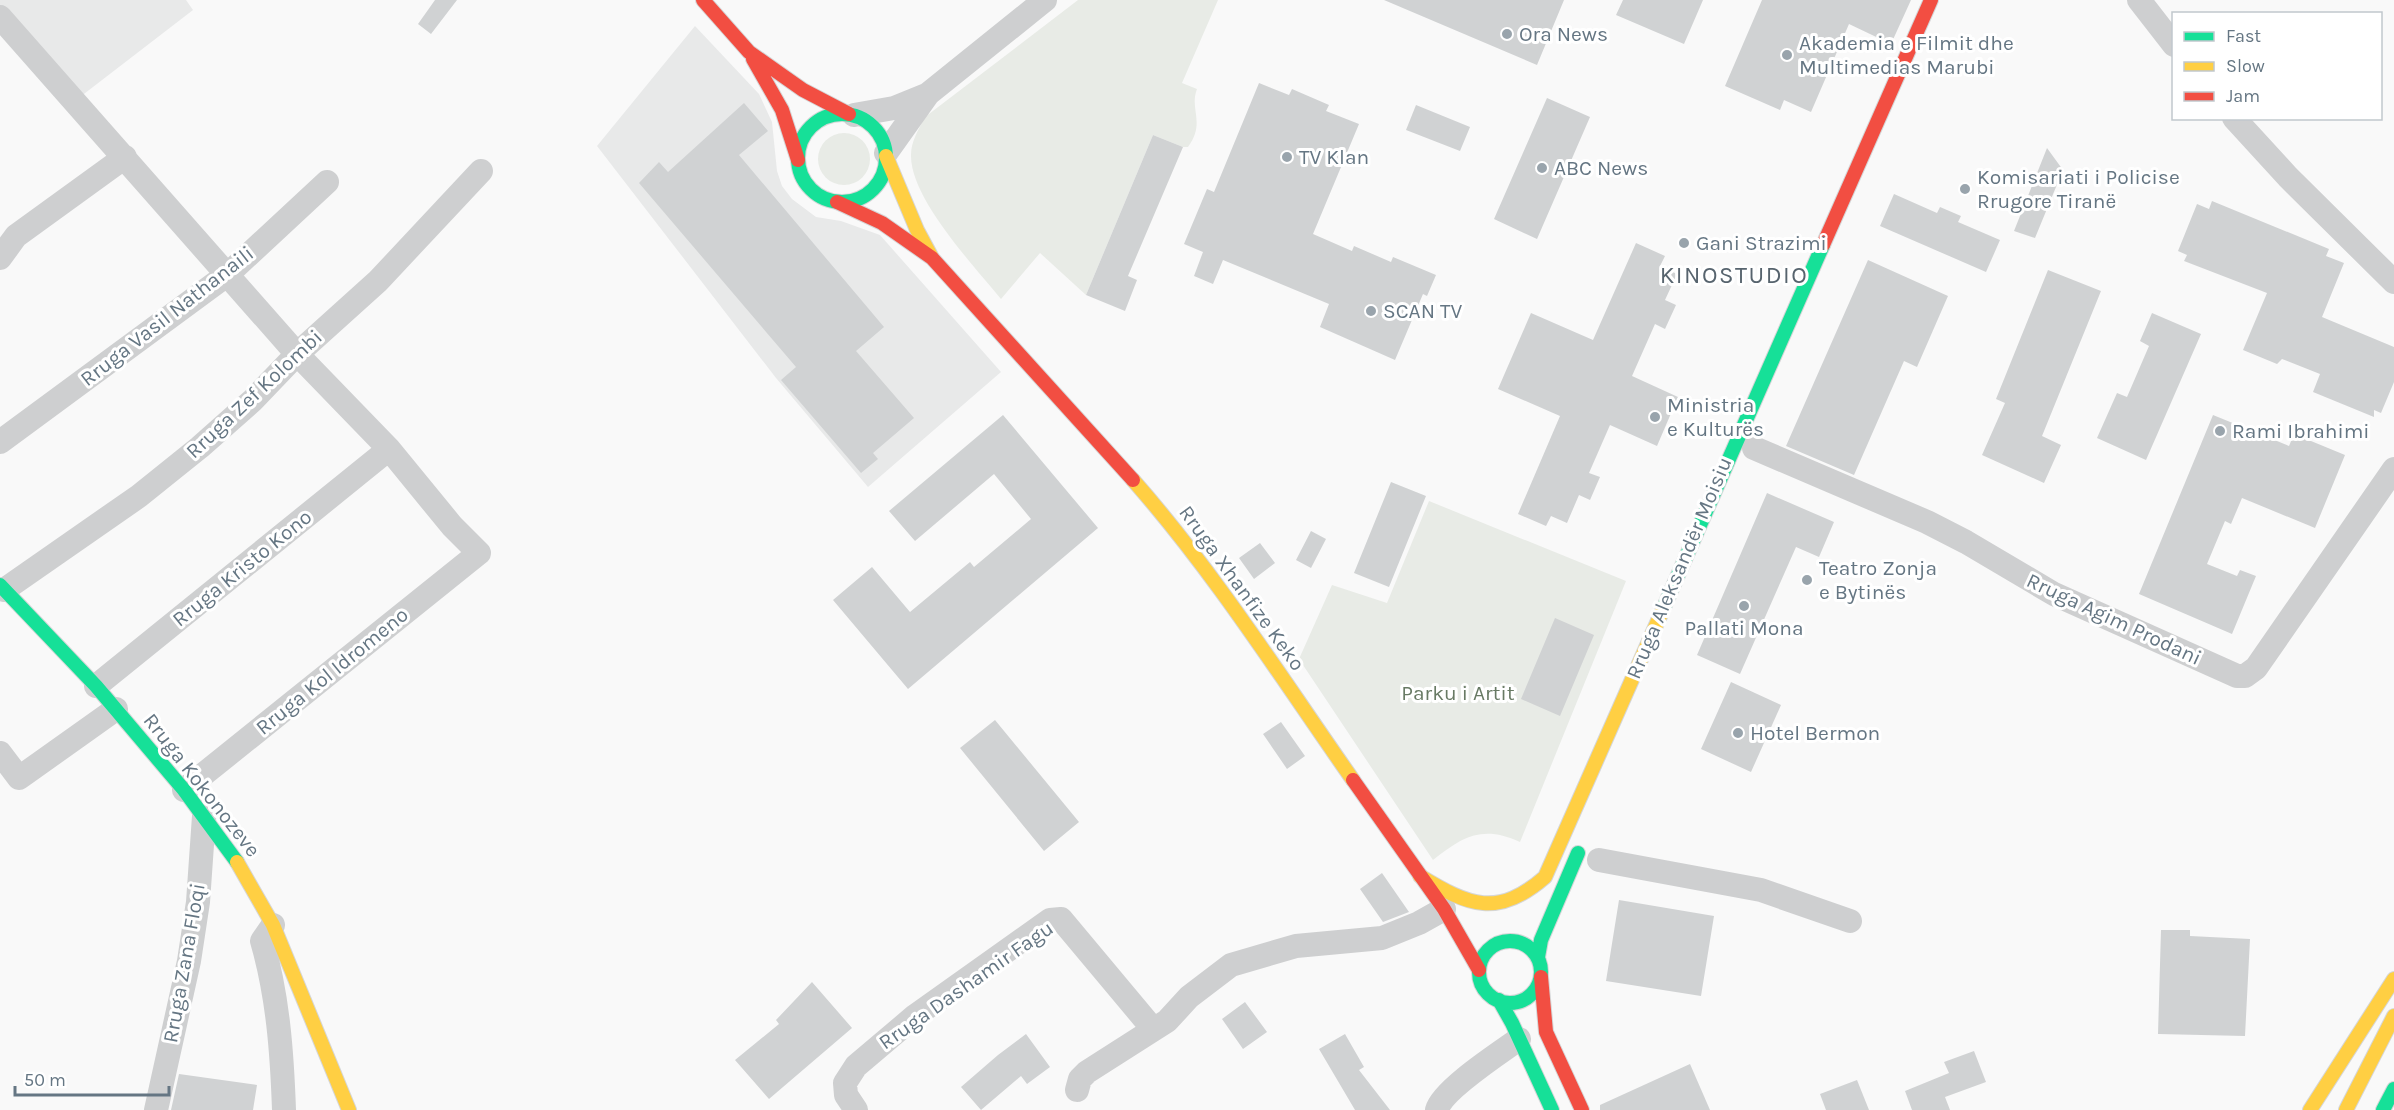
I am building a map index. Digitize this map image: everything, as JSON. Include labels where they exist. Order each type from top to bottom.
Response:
[{"type":"main road","points":[[703,0],[749,52],[782,110],[800,172],[806,183],[820,196],[837,202],[856,200],[872,190],[880,181],[885,169],[886,155],[883,140],[876,129],[866,120],[803,90],[749,52]]},
{"type":"main road","points":[[1535,902],[1931,0]]},
{"type":"main road","points":[[798,159],[799,147],[804,135],[812,125],[823,117],[851,114]]},
{"type":"main road","name":"Rruga Xhanfize Keko","points":[[886,155],[917,230],[932,258]]},
{"type":"main road","name":"Rruga Xhanfize Keko","points":[[837,202],[882,223],[932,258],[1053,390],[1197,555],[1443,909],[1479,970]]},
{"type":"main road","name":"Rruga Kokonozeve","points":[[2,588],[116,709],[184,790],[234,857],[273,925],[349,1110]]},
{"type":"main road","points":[[1579,1105],[1546,1032],[1538,957],[1541,940],[1582,843]]},
{"type":"main road","points":[[1420,876],[1463,900],[1494,904],[1518,899],[1531,891],[1545,877]]},
{"type":"main road","points":[[1443,909],[1472,926]]},
{"type":"main road","points":[[1538,957],[1524,944],[1507,937],[1490,948],[1482,958],[1479,970],[1481,982],[1488,993],[1499,1000],[1511,1002],[1523,1000],[1538,986],[1541,977]]},
{"type":"main road","points":[[2310,1110],[2394,979]]},
{"type":"main road","points":[[1499,1000],[1520,1039],[1552,1110]]},
{"type":"main road","points":[[2346,1110],[2392,1020]]},
{"type":"main road","points":[[2383,1110],[2394,1089]]},
{"type":"street","points":[[851,114],[894,108],[928,94],[1045,0]]},
{"type":"street","points":[[2143,2],[2172,42]]},
{"type":"street","points":[[0,17],[297,354],[389,449]]},
{"type":"street","points":[[886,155],[928,94]]},
{"type":"street","points":[[2236,120],[2394,282]]},
{"type":"street","points":[[0,258],[16,236],[125,157]]},
{"type":"street","name":"Rruga Zef Kolombi","points":[[2,588],[139,496],[200,447],[253,400],[297,354],[378,281],[481,171]]},
{"type":"street","name":"Rruga Vasil Nathanaili","points":[[0,442],[228,274],[327,182]]},
{"type":"street","name":"Rruga Agim Prodani","points":[[1754,448],[1927,522],[1966,542],[2054,594],[2237,676],[2251,674],[2256,668],[2394,469]]},
{"type":"street","name":"Rruga Kol Idromeno","points":[[184,790],[479,553],[452,526],[389,449]]},
{"type":"street","name":"Rruga Kristo Kono","points":[[96,686],[389,449]]},
{"type":"street","points":[[0,753],[18,778],[116,709]]},
{"type":"street","name":"Rruga Zana Floqi","points":[[156,1110],[189,961],[198,902],[204,816]]},
{"type":"street","points":[[1599,860],[1761,890],[1850,921]]},
{"type":"street","points":[[1077,1090],[1080,1080],[1088,1072],[1167,1021],[1189,997],[1231,965],[1296,946],[1382,938],[1419,923],[1443,909]]},
{"type":"street","name":"Rruga Dashamir Fagu","points":[[856,1110],[846,1095],[845,1083],[856,1066],[915,1016],[1050,920],[1061,919],[1153,1029]]},
{"type":"street","points":[[273,925],[262,940],[272,974],[284,1110]]},
{"type":"street","points":[[1437,1110],[1449,1092],[1520,1039]]},
{"type":"shaded area","points":[[0,0],[186,0],[193,10],[80,97],[0,8]]},
{"type":"shaded area","points":[[695,26],[759,94],[772,122],[777,171],[782,186],[792,199],[816,217],[841,221],[880,235],[1001,372],[868,487],[776,378],[597,146]]},
{"type":"green space","points":[[1078,0],[1218,0],[1182,83],[1197,89],[1195,96],[1196,130],[1188,147],[1153,135],[1086,295],[1040,253],[1001,299],[960,250],[932,211],[913,172],[912,145],[925,117]]},
{"type":"green space","points":[[844,133],[854,135],[862,141],[868,149],[870,159],[868,169],[862,177],[854,183],[844,185],[834,183],[826,177],[820,169],[818,159],[820,149],[826,141],[834,135]]},
{"type":"green space","name":"Parku i Artit","points":[[1429,501],[1626,581],[1520,842],[1495,834],[1474,836],[1464,839],[1433,860],[1299,659],[1332,585],[1387,603]]},
{"type":"building","points":[[435,0],[457,0],[431,34],[418,24]]},
{"type":"building","name":"Ora News","points":[[1384,0],[1564,0],[1537,65]]},
{"type":"building","points":[[1623,0],[1703,0],[1684,44],[1616,15]]},
{"type":"building","name":"Akademia e Filmit dhe Multimedias Marubi","points":[[1762,0],[1911,0],[1891,44],[1849,24],[1811,112],[1784,100],[1780,110],[1725,86]]},
{"type":"building","name":"TV Klan","points":[[1259,83],[1289,95],[1292,89],[1329,105],[1326,111],[1359,124],[1313,234],[1352,251],[1354,246],[1391,262],[1393,257],[1436,275],[1427,296],[1423,294],[1395,360],[1320,327],[1329,304],[1223,260],[1213,284],[1194,276],[1203,252],[1184,244],[1207,189],[1214,192]]},
{"type":"building","name":"ABC News","points":[[1547,98],[1590,117],[1537,239],[1494,219]]},
{"type":"building","points":[[744,103],[768,131],[739,155],[884,327],[856,351],[914,418],[873,453],[878,459],[861,473],[781,380],[796,367],[639,183],[659,162],[668,172]]},
{"type":"building","points":[[1416,105],[1470,127],[1460,151],[1406,130]]},
{"type":"building","points":[[1153,135],[1183,147],[1128,276],[1137,280],[1125,311],[1086,295]]},
{"type":"building","points":[[2047,148],[2063,170],[2035,238],[2014,231]]},
{"type":"building","points":[[1894,194],[1937,213],[1940,207],[1961,216],[1958,222],[2000,240],[1986,272],[1880,226]]},
{"type":"building","points":[[2212,201],[2329,249],[2326,256],[2344,263],[2322,317],[2394,347],[2394,382],[2381,413],[2374,410],[2374,417],[2313,392],[2320,374],[2282,359],[2277,364],[2243,350],[2267,293],[2184,261],[2187,255],[2178,251],[2197,204],[2209,209]]},
{"type":"building","points":[[1636,243],[1665,256],[1660,266],[1677,274],[1665,300],[1676,305],[1665,329],[1655,324],[1632,376],[1678,397],[1657,446],[1610,425],[1589,473],[1600,477],[1590,500],[1579,495],[1567,523],[1551,516],[1546,526],[1518,514],[1560,416],[1498,389],[1531,313],[1593,340]]},
{"type":"building","points":[[1868,260],[1948,296],[1917,367],[1904,361],[1854,475],[1786,446]]},
{"type":"building","points":[[2048,270],[2101,291],[2042,436],[2061,445],[2044,483],[1982,455],[2005,403],[1996,399]]},
{"type":"building","points":[[2152,313],[2201,334],[2146,460],[2097,438],[2117,393],[2127,397],[2149,346],[2140,341]]},
{"type":"building","points":[[1003,415],[1098,528],[908,689],[833,600],[872,567],[910,612],[970,562],[974,567],[1031,519],[994,474],[915,541],[889,511]]},
{"type":"building","points":[[2213,415],[2289,446],[2294,434],[2345,455],[2315,528],[2242,498],[2231,524],[2225,521],[2207,564],[2237,576],[2240,570],[2256,576],[2232,634],[2139,594]]},
{"type":"building","points":[[1391,482],[1426,496],[1389,587],[1354,573]]},
{"type":"building","name":"Pallati Mona","points":[[1767,493],[1834,522],[1819,557],[1796,547],[1740,674],[1697,655]]},
{"type":"building","points":[[1311,531],[1326,539],[1311,568],[1296,560]]},
{"type":"building","points":[[1260,543],[1275,563],[1254,579],[1239,558]]},
{"type":"building","points":[[1555,618],[1594,635],[1560,716],[1521,699]]},
{"type":"building","name":"Hotel Bermon","points":[[1731,682],[1781,705],[1751,772],[1701,749]]},
{"type":"building","points":[[995,720],[1079,822],[1044,851],[960,748]]},
{"type":"building","points":[[1281,722],[1305,756],[1287,769],[1263,734]]},
{"type":"building","points":[[1382,873],[1409,912],[1383,922],[1360,889]]},
{"type":"building","points":[[1619,900],[1714,916],[1701,996],[1606,981]]},
{"type":"building","points":[[2161,930],[2190,930],[2190,936],[2250,939],[2245,1036],[2158,1034]]},
{"type":"building","points":[[812,982],[852,1028],[769,1099],[735,1060],[779,1024],[776,1020]]},
{"type":"building","points":[[1245,1002],[1267,1032],[1243,1049],[1222,1019]]},
{"type":"building","points":[[1026,1034],[1050,1067],[1027,1084],[1021,1076],[981,1110],[961,1087]]},
{"type":"building","points":[[1345,1034],[1364,1067],[1359,1070],[1390,1110],[1355,1110],[1319,1049]]},
{"type":"building","points":[[1974,1051],[1986,1082],[1945,1097],[1950,1110],[1912,1110],[1905,1091],[1949,1073],[1944,1062]]},
{"type":"building","points":[[1690,1064],[1710,1110],[1600,1110],[1600,1105]]},
{"type":"building","points":[[179,1074],[257,1085],[253,1110],[171,1110]]},
{"type":"building","points":[[1857,1080],[1869,1110],[1826,1110],[1820,1094]]},
{"type":"traffic: fast","points":[[842,114],[867,121],[879,133],[886,158],[879,183],[867,195],[842,202],[817,195],[805,183],[798,158],[805,133],[817,121],[842,114]]},
{"type":"traffic: fast","points":[[1664,607],[1823,245]]},
{"type":"traffic: fast","points":[[0,585],[96,686],[184,790],[237,862]]},
{"type":"traffic: fast","points":[[1538,957],[1541,940],[1578,853]]},
{"type":"traffic: fast","points":[[1510,941],[1532,950],[1541,972],[1532,994],[1510,1003],[1488,994],[1479,972],[1488,950],[1510,941]]},
{"type":"traffic: fast","points":[[1499,1000],[1552,1110]]},
{"type":"traffic: fast","points":[[2383,1110],[2394,1089]]},
{"type":"traffic: slow","points":[[886,156],[917,230],[931,256]]},
{"type":"traffic: slow","points":[[1133,480],[1220,589],[1353,780]]},
{"type":"traffic: slow","points":[[1420,876],[1454,895],[1483,903],[1498,903],[1513,898],[1545,877],[1664,607]]},
{"type":"traffic: slow","points":[[237,862],[273,925],[349,1110]]},
{"type":"traffic: slow","points":[[2310,1110],[2394,979]]},
{"type":"traffic: slow","points":[[2346,1110],[2394,1016]]},
{"type":"traffic: jam","points":[[703,0],[749,52],[803,90],[849,114]]},
{"type":"traffic: jam","points":[[1823,245],[1931,0]]},
{"type":"traffic: jam","points":[[753,59],[782,110],[798,160]]},
{"type":"traffic: jam","points":[[837,202],[882,223],[932,258],[1133,480]]},
{"type":"traffic: jam","points":[[1353,780],[1444,909],[1479,970]]},
{"type":"traffic: jam","points":[[1541,977],[1546,1032],[1582,1110]]},
{"type":"place","name":"Ora News","points":[[1507,34]]},
{"type":"place","name":"Akademia e Filmit dhe Multimedias Marubi","points":[[1787,55]]},
{"type":"place","name":"TV Klan","points":[[1287,157]]},
{"type":"place","name":"ABC News","points":[[1542,168]]},
{"type":"place","name":"Komisariati i Policise Rrugore Tiranë","points":[[1965,189]]},
{"type":"place","name":"Gani Strazimi","points":[[1684,243]]},
{"type":"place","name":"SCAN TV","points":[[1371,311]]},
{"type":"place","name":"Ministria e Kulturës","points":[[1655,417]]},
{"type":"place","name":"Rami Ibrahimi","points":[[2220,431]]},
{"type":"place","name":"Teatro Zonja e Bytinës","points":[[1807,580]]},
{"type":"place","name":"Pallati Mona","points":[[1744,606]]},
{"type":"place","name":"Hotel Bermon","points":[[1738,733]]},
{"type":"district","name":"KINOSTUDIO","points":[[1734,275]]}]
